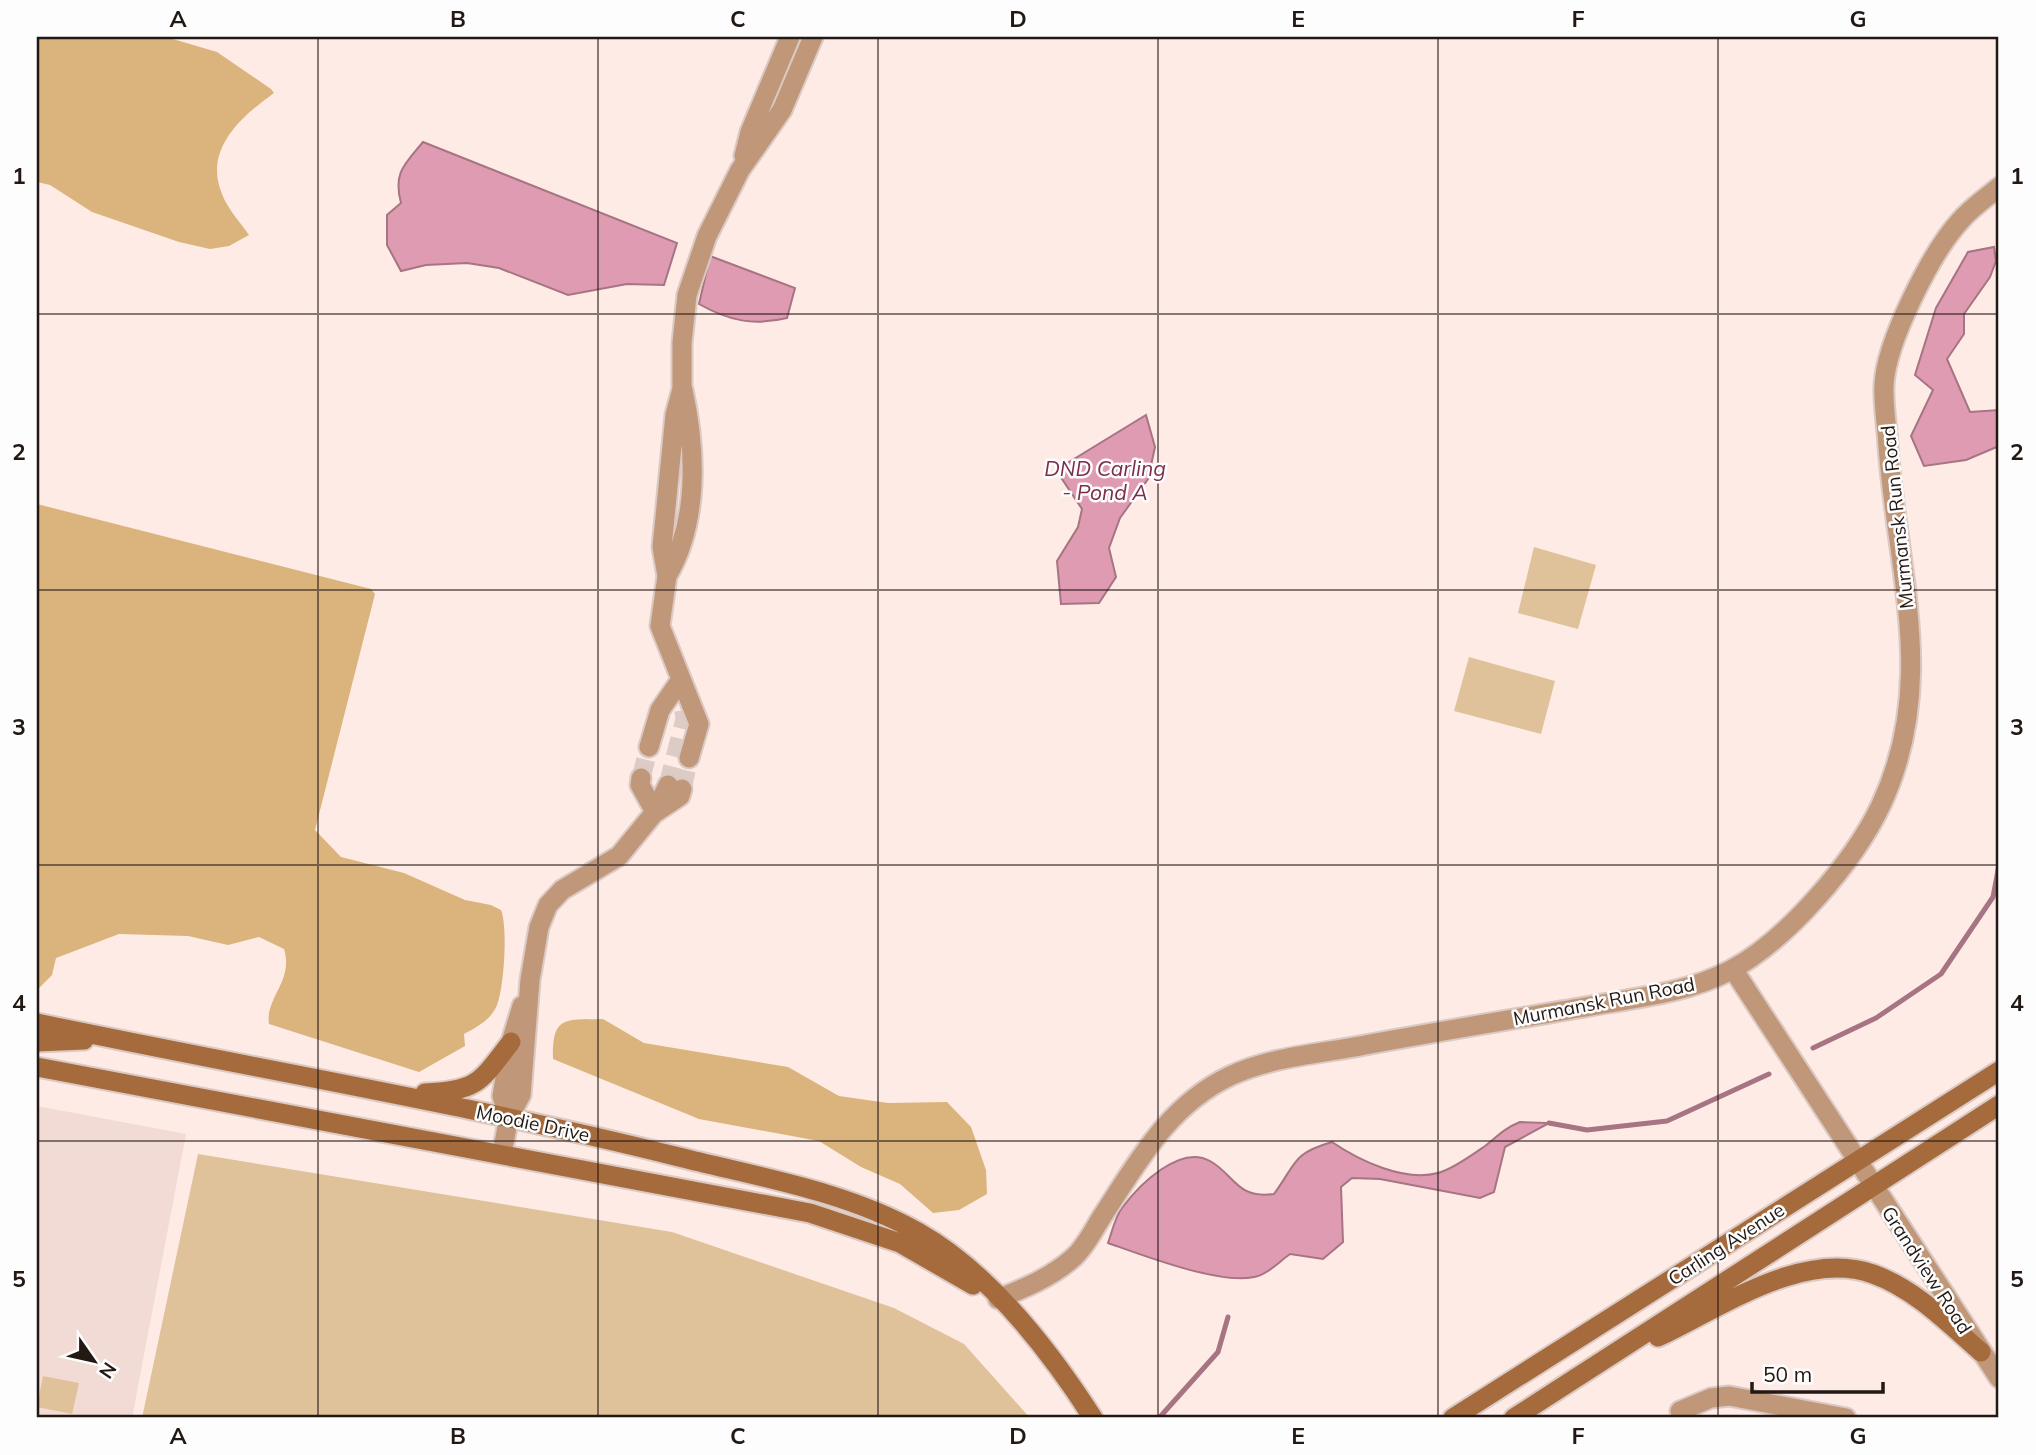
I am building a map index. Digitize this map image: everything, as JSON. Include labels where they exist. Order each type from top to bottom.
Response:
[{"type":"main road","name":"Moodie Drive","points":[[37,1023],[509,1116],[855,1204],[927,1238],[969,1268],[1054,1360],[1092,1416]]},
{"type":"main road","points":[[37,1042],[116,1040]]},
{"type":"main road","points":[[390,1094],[455,1092],[478,1083],[511,1042]]},
{"type":"main road","name":"Moodie Drive","points":[[37,1067],[502,1153],[833,1219],[900,1243],[999,1299]]},
{"type":"main road","name":"Carling Avenue","points":[[1453,1418],[1999,1071]]},
{"type":"main road","name":"Carling Avenue","points":[[1514,1418],[1999,1105]]},
{"type":"main road","points":[[1575,1378],[1783,1277],[1828,1268],[1852,1269],[1891,1283],[1930,1308],[1980,1352]]},
{"type":"street","points":[[740,170],[750,132],[790,37]]},
{"type":"street","points":[[690,758],[698,724],[660,626],[667,576],[663,534],[675,415],[682,389],[681,343],[687,295],[707,236],[740,170],[782,110],[813,37]]},
{"type":"street","name":"Murmansk Run Road","points":[[999,1299],[1055,1273],[1078,1254],[1156,1133],[1197,1094],[1254,1066],[1626,1000],[1688,985],[1733,969],[1801,913],[1839,873],[1868,828],[1894,772],[1908,716],[1912,656],[1891,486],[1884,382],[1900,328],[1926,268],[1960,220],[1999,187]]},
{"type":"street","points":[[656,749],[680,681]]},
{"type":"street","points":[[502,1153],[509,1116],[521,1095],[530,980],[539,927],[548,905],[562,890],[619,856],[655,812],[680,796],[661,783],[655,812]]},
{"type":"street","name":"Grandview Road","points":[[1733,969],[1999,1378]]},
{"type":"street","points":[[509,1116],[502,1096],[511,1042],[530,980]]},
{"type":"street","points":[[1680,1411],[1712,1398],[1729,1396],[1846,1418]]},
{"type":"shaded area","points":[[37,37],[166,37],[217,52],[271,89],[274,93],[238,123],[229,135],[218,162],[217,178],[224,199],[249,235],[229,246],[210,249],[179,242],[92,212],[50,185],[37,182]]},
{"type":"shaded area","points":[[37,504],[371,589],[375,594],[315,830],[341,857],[404,873],[465,900],[491,905],[501,910],[505,943],[497,1005],[487,1019],[464,1034],[465,1046],[419,1072],[269,1024],[271,1006],[283,980],[286,960],[284,949],[259,937],[228,945],[188,936],[119,934],[56,958],[52,975],[37,990]]},
{"type":"shaded area","points":[[1534,547],[1596,565],[1578,629],[1518,613]]},
{"type":"shaded area","points":[[1469,657],[1555,681],[1541,734],[1454,711]]},
{"type":"shaded area","points":[[579,1019],[603,1019],[644,1043],[788,1067],[839,1096],[888,1103],[947,1102],[971,1127],[986,1170],[987,1194],[959,1210],[933,1213],[900,1184],[861,1167],[819,1141],[699,1119],[553,1059],[555,1034],[563,1023]]},
{"type":"shaded area","points":[[37,1106],[186,1134],[132,1418],[37,1418]]},
{"type":"shaded area","points":[[198,1154],[672,1232],[894,1308],[964,1344],[1030,1418],[142,1418]]},
{"type":"shaded area","points":[[43,1376],[79,1383],[72,1414],[37,1407]]},
{"type":"water","points":[[423,142],[677,243],[664,285],[627,284],[568,295],[499,268],[467,263],[426,265],[401,271],[387,245],[387,215],[401,203],[399,177],[406,163]]},
{"type":"water","points":[[1994,247],[1996,261],[1990,277],[1964,314],[1964,334],[1947,359],[1970,412],[1999,410],[1999,446],[1966,460],[1924,466],[1911,436],[1933,390],[1915,375],[1936,308],[1968,252]]},
{"type":"water","points":[[710,256],[795,288],[787,318],[753,322],[731,318],[699,304]]},
{"type":"water","name":"DND Carling - Pond A","points":[[1146,415],[1155,447],[1148,479],[1120,518],[1109,548],[1116,577],[1099,603],[1061,604],[1057,561],[1078,527],[1082,509],[1056,470]]},
{"type":"water","points":[[1520,1122],[1549,1123],[1505,1147],[1494,1192],[1480,1198],[1380,1179],[1352,1178],[1341,1187],[1343,1242],[1323,1259],[1290,1254],[1264,1274],[1254,1277],[1222,1277],[1181,1268],[1108,1243],[1116,1220],[1129,1199],[1161,1170],[1186,1158],[1198,1157],[1210,1161],[1237,1185],[1251,1193],[1274,1194],[1296,1161],[1309,1151],[1332,1142],[1383,1168],[1411,1175],[1425,1175],[1456,1165]]},
{"type":"waterway","points":[[1813,1048],[1876,1018],[1941,974],[1993,897],[1999,865]]},
{"type":"waterway","points":[[1549,1123],[1587,1130],[1667,1121],[1769,1074]]},
{"type":"waterway","points":[[1159,1418],[1218,1352],[1228,1317]]},
{"type":"tunnel","points":[[668,785],[685,719],[681,687]]},
{"type":"tunnel","points":[[641,778],[649,747]]},
{"type":"tunnel","points":[[682,789],[689,758]]}]
